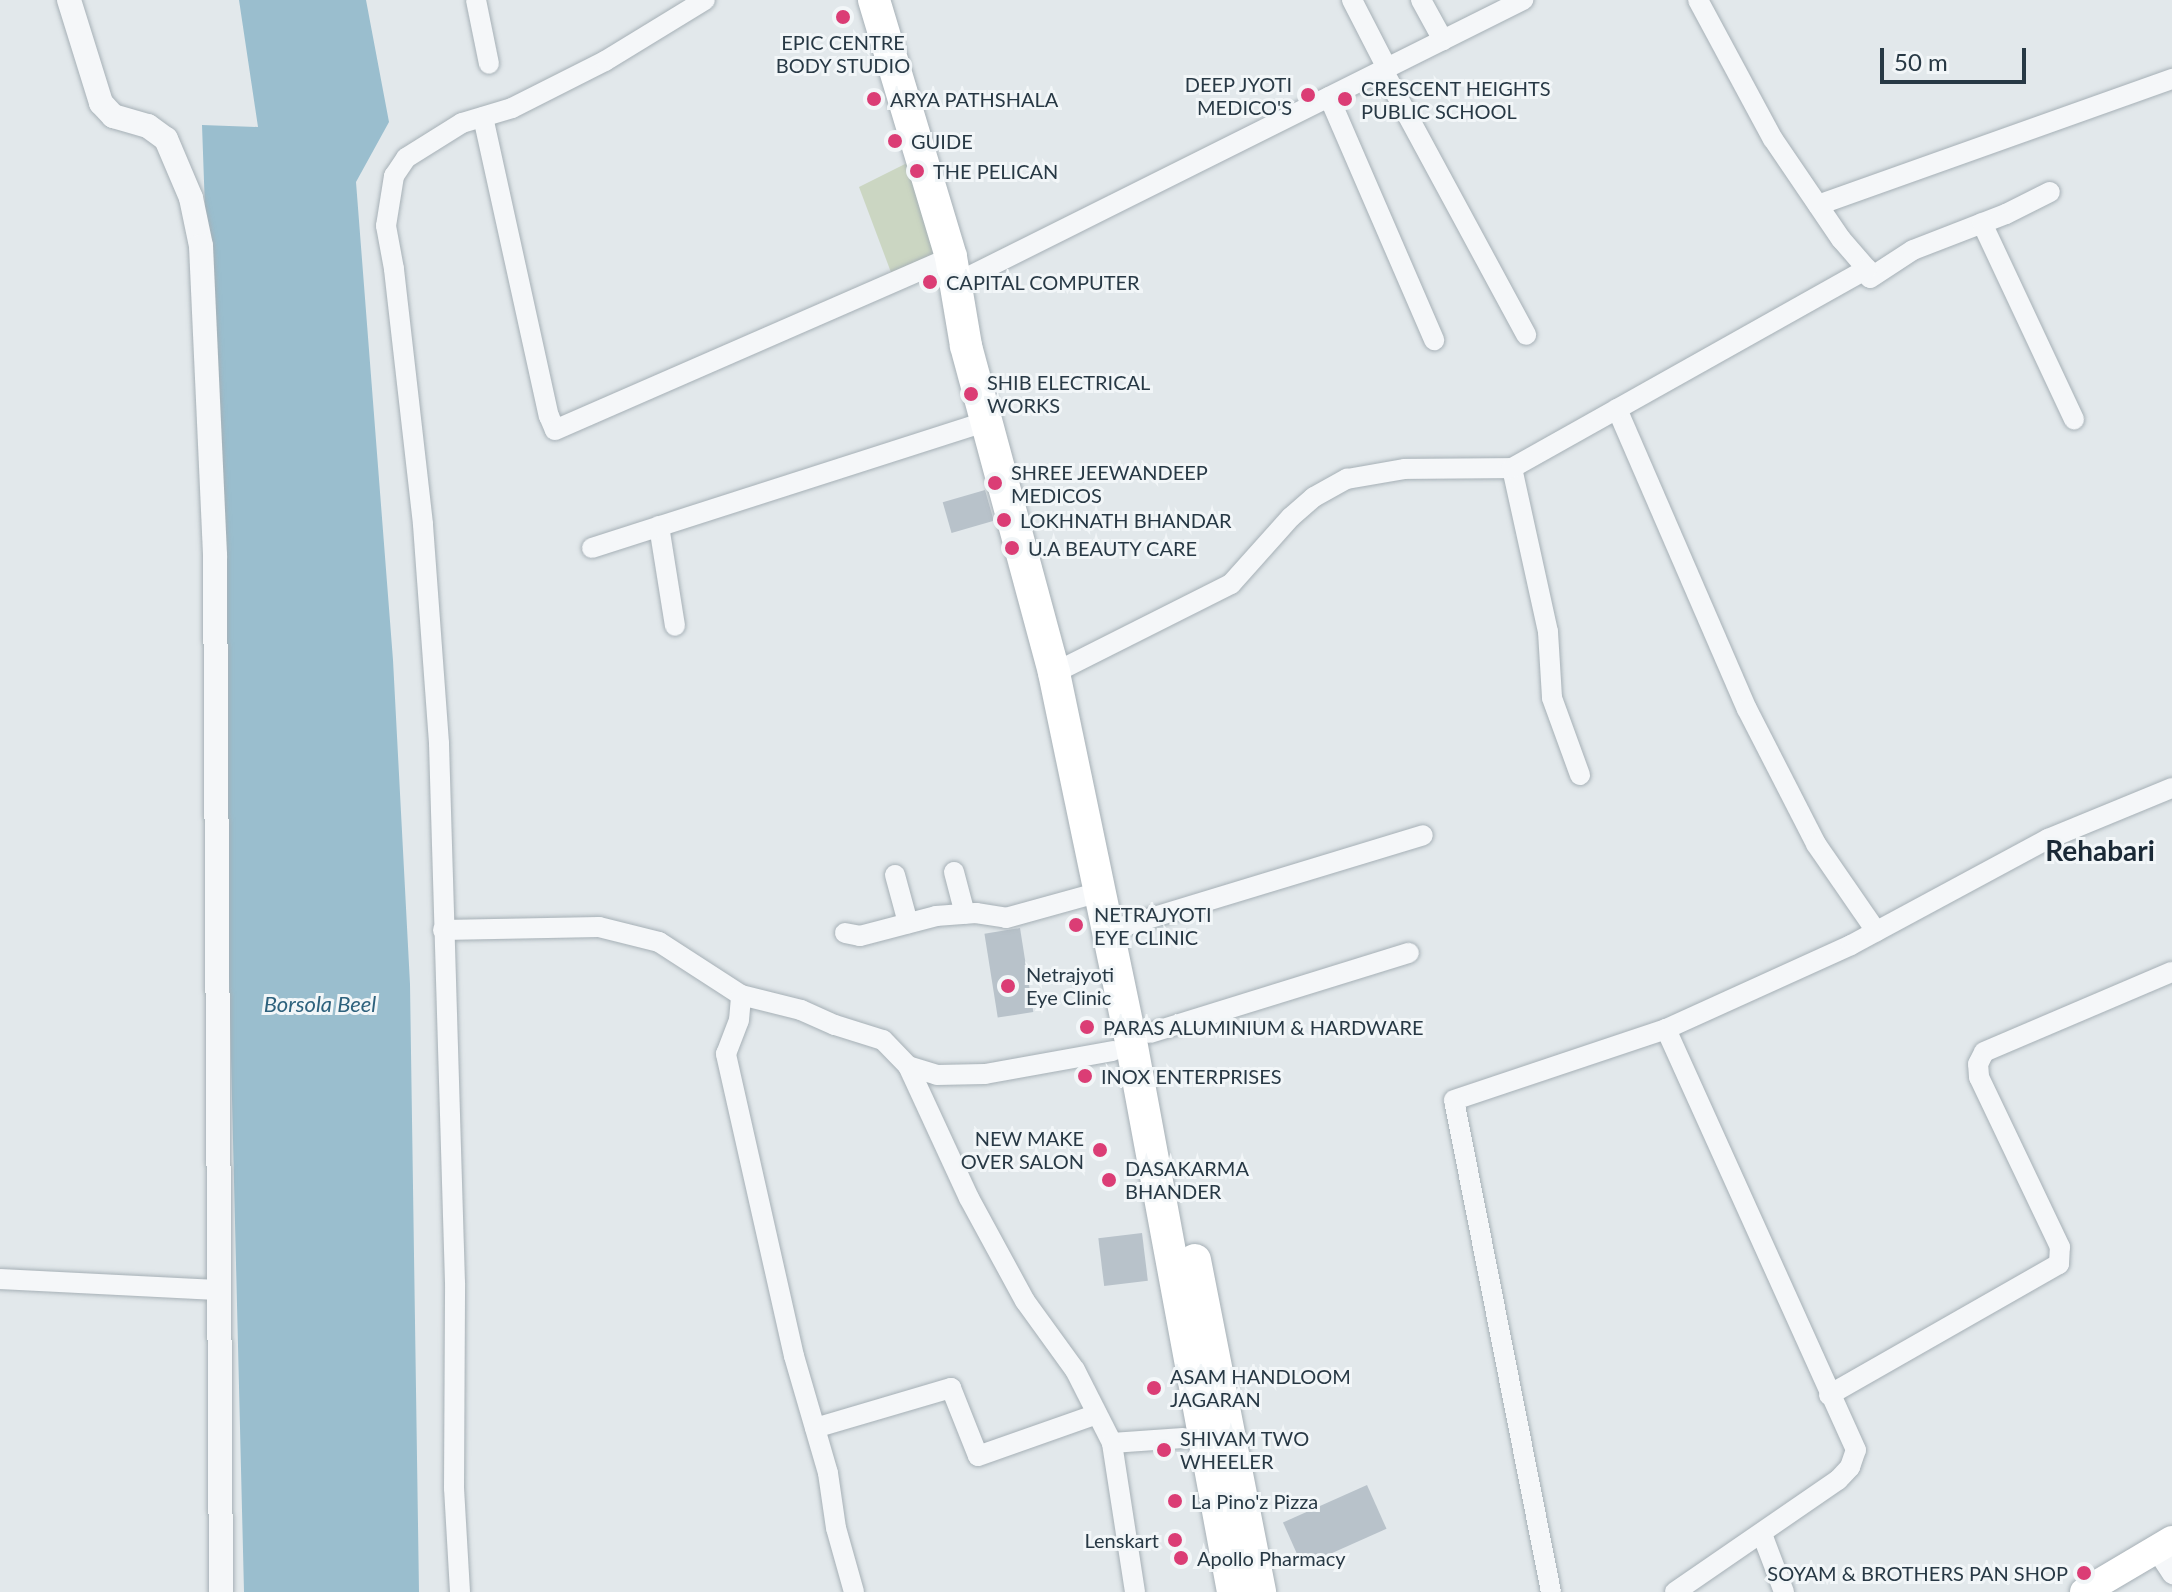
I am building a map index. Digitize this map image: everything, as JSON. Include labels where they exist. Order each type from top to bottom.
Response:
[{"type":"main road","points":[[874,0],[954,270],[966,346],[1054,673],[1111,945],[1131,974],[1233,1592]]},
{"type":"main road","points":[[1111,945],[1100,990],[1211,1592]]},
{"type":"main road","points":[[1137,1024],[1260,1592]]},
{"type":"main road","points":[[2084,1592],[2164,1545]]},
{"type":"street","points":[[69,0],[101,103],[113,116],[148,126],[166,139],[191,198],[201,246],[215,555],[221,1592]]},
{"type":"street","points":[[476,0],[489,64]]},
{"type":"street","points":[[460,1592],[454,1488],[455,1283],[439,743],[423,524],[394,269],[386,226],[394,176],[406,158],[462,123],[512,108],[605,61],[705,0]]},
{"type":"street","points":[[1352,0],[1385,69],[1526,335]]},
{"type":"street","points":[[1421,0],[1443,40]]},
{"type":"street","points":[[483,117],[549,416],[555,430],[954,270],[1329,97],[1523,0]]},
{"type":"street","points":[[1698,0],[1773,139],[1867,269],[1870,278],[1913,250],[2050,192]]},
{"type":"street","points":[[1818,205],[2172,79]]},
{"type":"street","points":[[1329,97],[1434,340]]},
{"type":"street","points":[[1982,223],[2074,419]]},
{"type":"street","points":[[1054,673],[1231,584],[1291,517],[1314,497],[1347,479],[1405,469],[1512,468],[1867,269]]},
{"type":"street","points":[[1617,409],[1747,709],[1816,844],[1876,931]]},
{"type":"street","points":[[592,548],[985,422]]},
{"type":"street","points":[[1512,468],[1548,632],[1552,698],[1580,775]]},
{"type":"street","points":[[659,526],[675,626]]},
{"type":"street","points":[[1551,1592],[1454,1100],[1666,1029],[1876,931],[2048,839],[2172,788]]},
{"type":"street","points":[[1111,945],[1423,835]]},
{"type":"street","points":[[954,872],[965,914]]},
{"type":"street","points":[[895,875],[908,923]]},
{"type":"street","points":[[845,933],[860,936],[936,916],[965,914],[1006,918],[1100,892]]},
{"type":"street","points":[[443,930],[599,927],[659,942],[741,995],[801,1010],[883,1040],[908,1066],[969,1198],[1025,1301],[1075,1370],[1112,1443],[1135,1592]]},
{"type":"street","points":[[1137,1024],[1409,953]]},
{"type":"street","points":[[1829,1395],[2059,1264],[2060,1247],[1979,1077],[1978,1064],[1984,1052],[2172,972]]},
{"type":"street","points":[[741,995],[739,1020],[726,1054],[794,1356],[815,1428],[854,1592]]},
{"type":"street","points":[[1666,1029],[1856,1450],[1850,1467],[1838,1480],[1675,1592]]},
{"type":"street","points":[[908,1066],[937,1075],[985,1074],[1113,1051]]},
{"type":"street","points":[[0,1279],[217,1290]]},
{"type":"street","points":[[815,1428],[951,1388],[978,1456],[1097,1414]]},
{"type":"street","points":[[1112,1443],[1183,1438]]},
{"type":"street","points":[[1762,1534],[1784,1592]]},
{"type":"street","points":[[2164,1545],[2172,1574]]},
{"type":"green space","points":[[915,159],[945,252],[892,275],[859,187]]},
{"type":"water","name":"Borsola Beel","points":[[239,0],[366,0],[389,122],[356,182],[393,660],[410,984],[419,1592],[244,1592],[222,688],[202,125],[258,127]]},
{"type":"building","points":[[985,490],[994,521],[952,533],[943,502]]},
{"type":"building","points":[[1020,928],[1033,1012],[998,1018],[984,934]]},
{"type":"building","points":[[1142,1233],[1148,1281],[1104,1286],[1098,1238]]},
{"type":"building","points":[[1367,1485],[1387,1529],[1302,1566],[1283,1522]]},
{"type":"place","name":"EPIC CENTRE BODY STUDIO","points":[[843,17]]},
{"type":"place","name":"DEEP JYOTI MEDICO'S","points":[[1308,95]]},
{"type":"place","name":"ARYA PATHSHALA","points":[[874,99]]},
{"type":"place","name":"CRESCENT HEIGHTS PUBLIC SCHOOL","points":[[1345,99]]},
{"type":"place","name":"GUIDE","points":[[895,141]]},
{"type":"place","name":"THE PELICAN","points":[[917,171]]},
{"type":"place","name":"CAPITAL COMPUTER","points":[[930,282]]},
{"type":"place","name":"SHIB ELECTRICAL WORKS","points":[[971,394]]},
{"type":"place","name":"SHREE JEEWANDEEP MEDICOS","points":[[995,483]]},
{"type":"place","name":"LOKHNATH BHANDAR","points":[[1004,520]]},
{"type":"place","name":"U.A BEAUTY CARE","points":[[1012,548]]},
{"type":"place","name":"NETRAJYOTI EYE CLINIC","points":[[1076,925]]},
{"type":"place","name":"Netrajyoti Eye Clinic","points":[[1008,986]]},
{"type":"place","name":"PARAS ALUMINIUM & HARDWARE","points":[[1087,1027]]},
{"type":"place","name":"INOX ENTERPRISES","points":[[1085,1076]]},
{"type":"place","name":"NEW MAKE OVER SALON","points":[[1100,1150]]},
{"type":"place","name":"DASAKARMA BHANDER","points":[[1109,1180]]},
{"type":"place","name":"ASAM HANDLOOM JAGARAN","points":[[1154,1388]]},
{"type":"place","name":"SHIVAM TWO WHEELER","points":[[1164,1450]]},
{"type":"place","name":"La Pino'z Pizza","points":[[1175,1501]]},
{"type":"place","name":"Lenskart","points":[[1175,1540]]},
{"type":"place","name":"Apollo Pharmacy","points":[[1181,1558]]},
{"type":"place","name":"SOYAM & BROTHERS PAN SHOP","points":[[2084,1573]]},
{"type":"district","name":"Rehabari","points":[[2100,850]]}]
